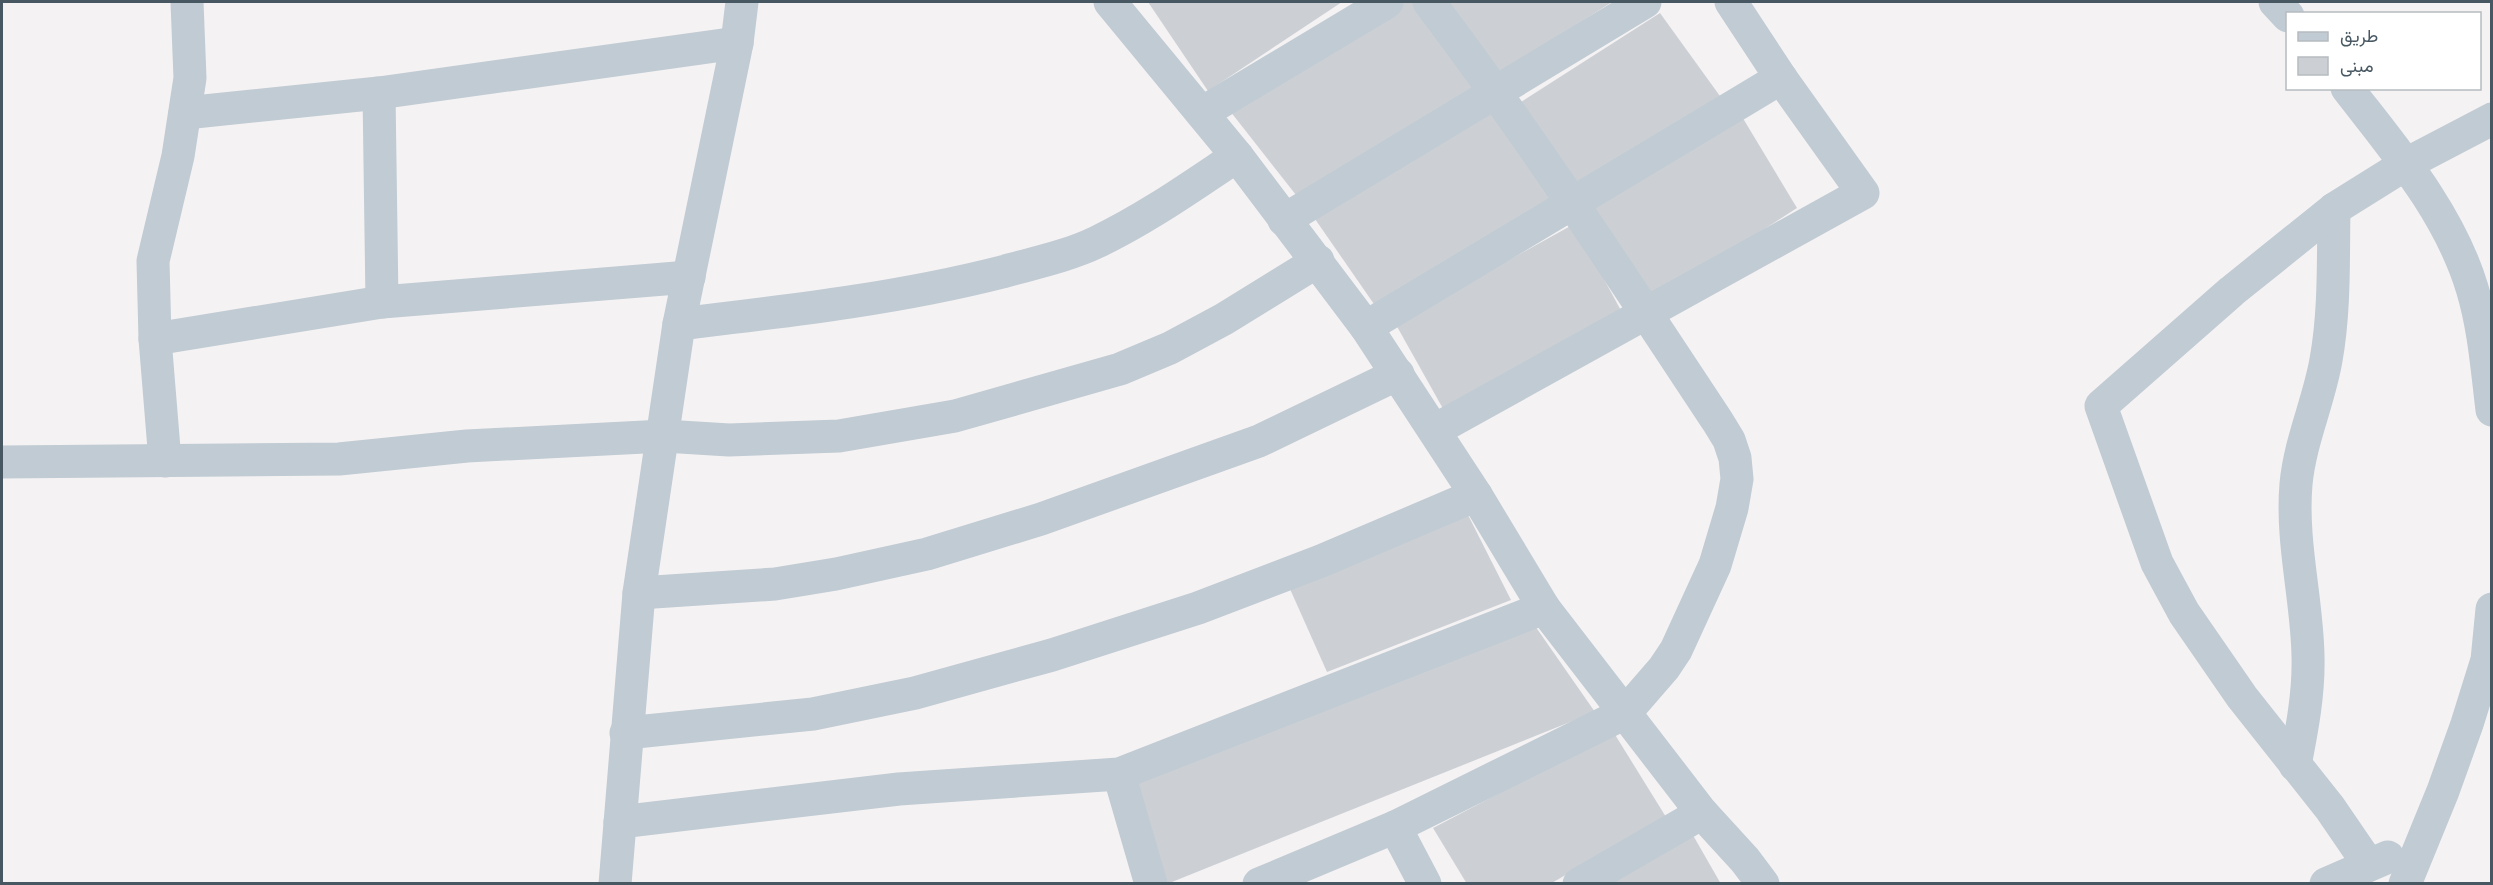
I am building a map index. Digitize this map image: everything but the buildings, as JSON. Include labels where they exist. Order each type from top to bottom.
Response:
[{"type":"street","points":[[165,461],[155,339],[153,261],[178,156],[190,78],[187,2]]},
{"type":"street","points":[[615,884],[639,593],[679,324],[737,43],[742,2]]},
{"type":"street","points":[[1202,113],[1387,2]]},
{"type":"street","points":[[1259,884],[1395,827],[1625,713],[1664,668],[1693,617],[1715,565],[1732,508],[1737,479],[1735,458],[1729,440],[1573,202],[1429,2]]},
{"type":"street","points":[[1284,220],[1645,2]]},
{"type":"street","points":[[1435,430],[1863,193],[1781,78],[1731,2]]},
{"type":"street","points":[[2276,2],[2286,14]]},
{"type":"street","points":[[1117,4],[1318,261],[1366,327],[1435,430],[1544,608],[1702,813],[1745,860],[1763,884]]},
{"type":"street","points":[[185,113],[379,93],[737,43]]},
{"type":"street","points":[[1366,327],[1781,78]]},
{"type":"street","points":[[2349,90],[2406,164],[2449,232],[2472,287],[2480,319],[2492,410]]},
{"type":"street","points":[[379,93],[382,302]]},
{"type":"street","points":[[2369,865],[2330,807],[2242,697],[2184,613],[2157,563],[2101,406],[2232,291],[2334,209],[2406,164],[2492,119]]},
{"type":"street","points":[[679,324],[824,307],[969,280],[1044,261],[1097,242],[1166,203],[1237,156]]},
{"type":"street","points":[[2295,765],[2304,719],[2308,656],[2298,556],[2296,484],[2300,457],[2326,361],[2332,324],[2334,209]]},
{"type":"street","points":[[2,462],[339,459],[467,446],[664,436],[741,440],[839,436],[955,416],[1120,369],[1170,348],[1224,320],[1318,261]]},
{"type":"street","points":[[155,339],[382,302],[689,277]]},
{"type":"street","points":[[639,593],[775,584],[836,574],[927,554],[1041,519],[1259,441],[1398,374]]},
{"type":"street","points":[[626,733],[813,714],[915,693],[1052,655],[1198,608],[1321,561],[1476,495]]},
{"type":"street","points":[[620,822],[899,789],[1119,774],[1544,608]]},
{"type":"street","points":[[2404,884],[2463,735],[2487,660],[2492,609]]},
{"type":"street","points":[[1119,774],[1151,884]]},
{"type":"street","points":[[1579,884],[1702,813]]},
{"type":"street","points":[[1395,827],[1425,884]]},
{"type":"street","points":[[2326,884],[2422,842]]}]
